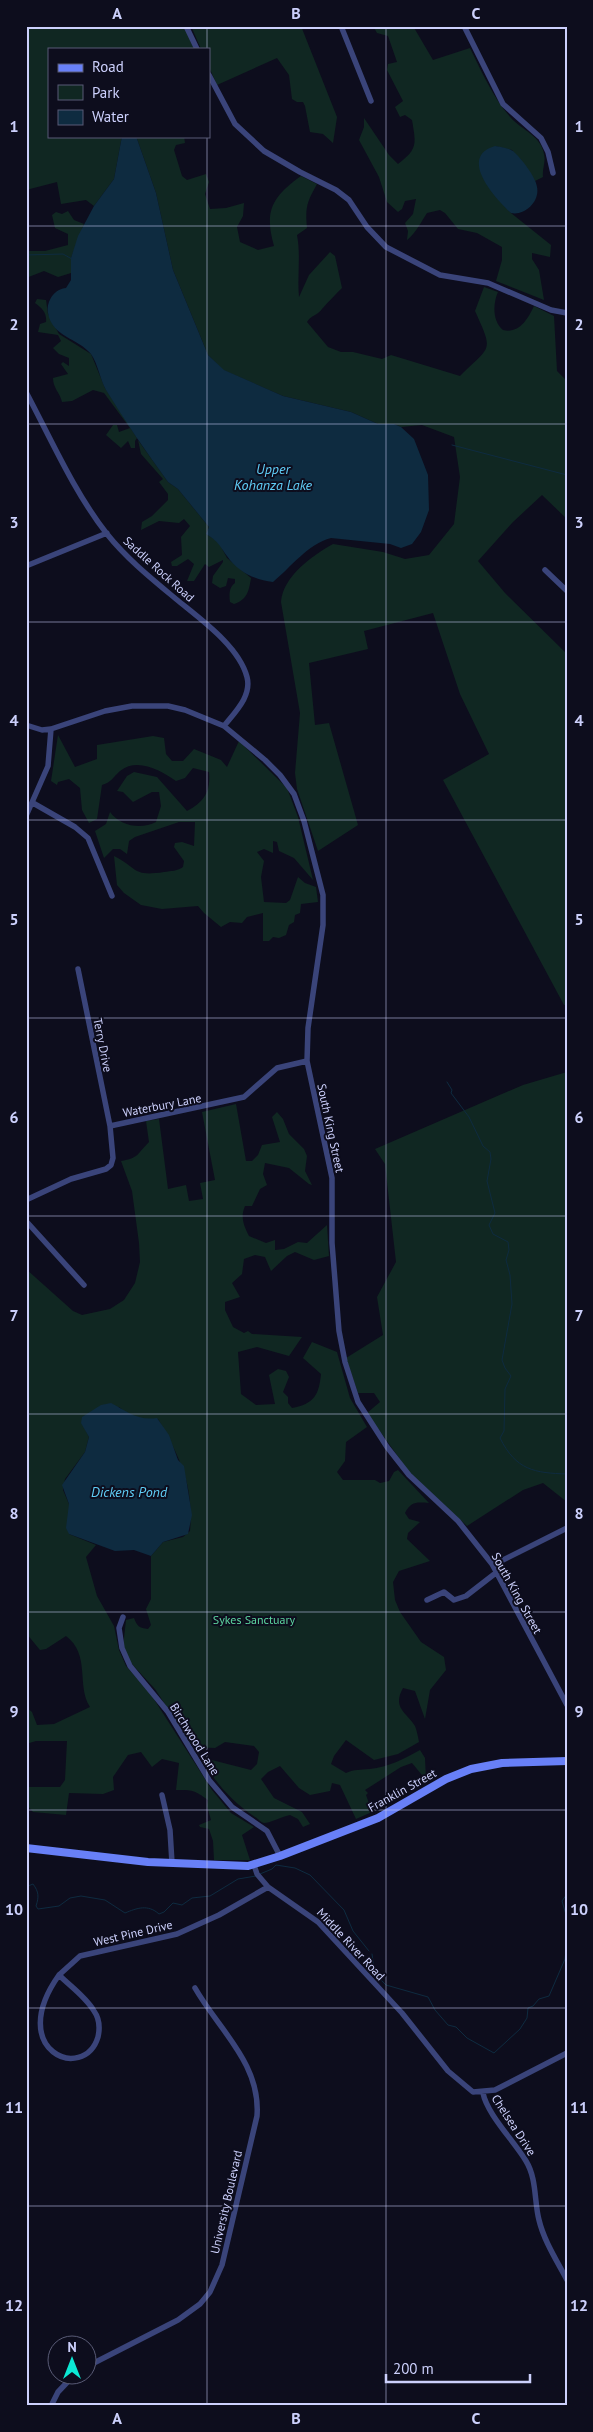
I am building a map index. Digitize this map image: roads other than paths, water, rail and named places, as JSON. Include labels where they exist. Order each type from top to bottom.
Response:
[{"type":"main road","name":"Franklin Street","points":[[254,1868],[378,1818],[446,1779],[470,1769],[502,1763],[567,1761]]},
{"type":"main road","points":[[26,1848],[172,1864],[254,1868]]},
{"type":"street","points":[[186,26],[197,48]]},
{"type":"street","points":[[341,26],[371,101]]},
{"type":"street","points":[[464,26],[503,104],[541,138],[546,145],[553,173]]},
{"type":"street","points":[[210,77],[236,124],[264,151],[336,190],[349,200],[368,227],[386,247],[440,275],[488,283],[551,310],[567,313]]},
{"type":"street","name":"Saddle Rock Road","points":[[26,392],[74,482],[107,533],[149,576],[216,632],[236,655],[246,675],[248,684],[242,703],[224,726]]},
{"type":"street","points":[[26,566],[107,533]]},
{"type":"street","points":[[545,570],[567,591]]},
{"type":"street","name":"South King Street","points":[[26,724],[42,730],[51,729],[111,710],[153,705],[185,710],[224,726],[266,760],[291,788],[300,807],[319,872],[324,913],[308,1028],[307,1061],[332,1178],[332,1243],[339,1331],[351,1384],[365,1415],[400,1464],[458,1521],[493,1565],[567,1705]]},
{"type":"street","points":[[26,816],[33,803],[50,756],[51,729]]},
{"type":"street","points":[[33,803],[75,827],[88,838],[112,896]]},
{"type":"street","name":"Terry Drive","points":[[78,969],[110,1126]]},
{"type":"street","name":"Waterbury Lane","points":[[26,1200],[71,1179],[106,1169],[111,1165],[113,1158],[110,1126],[244,1097],[277,1068],[307,1061]]},
{"type":"street","points":[[26,1221],[84,1285]]},
{"type":"street","points":[[493,1565],[567,1528]]},
{"type":"street","points":[[427,1600],[444,1592],[454,1600],[462,1599],[497,1572]]},
{"type":"street","name":"Birchwood Lane","points":[[123,1618],[119,1628],[122,1648],[130,1666],[168,1712],[209,1780],[232,1806],[267,1831],[280,1856]]},
{"type":"street","points":[[162,1794],[170,1830],[172,1864]]},
{"type":"street","name":"Middle River Road","points":[[254,1868],[268,1887],[318,1922],[402,2013],[454,2078],[473,2092],[484,2093]]},
{"type":"street","name":"West Pine Drive","points":[[59,1975],[89,2004],[94,2011],[99,2026],[94,2046],[88,2052],[73,2058],[56,2054],[49,2050],[42,2037],[40,2020],[44,2003],[59,1975],[80,1956],[177,1934],[219,1915],[268,1887]]},
{"type":"street","name":"University Boulevard","points":[[98,2361],[190,2312],[210,2292],[222,2266],[257,2116],[257,2094],[254,2080],[242,2056],[195,1988]]},
{"type":"street","points":[[484,2093],[503,2087],[567,2053]]},
{"type":"street","name":"Chelsea Drive","points":[[484,2093],[488,2104],[528,2163],[543,2232],[567,2280]]},
{"type":"street","points":[[51,2406],[58,2392],[66,2384]]},
{"type":"water","name":"Upper Kohanza Lake","points":[[122,138],[137,138],[156,193],[173,270],[208,355],[224,370],[283,396],[351,412],[378,424],[394,424],[401,427],[414,439],[428,475],[429,510],[421,532],[412,544],[401,548],[390,544],[331,538],[307,551],[273,582],[247,574],[236,567],[216,542],[206,534],[209,527],[178,489],[168,482],[128,425],[106,390],[91,354],[60,332],[50,321],[48,305],[52,297],[58,291],[66,288],[71,280],[71,258],[78,236],[94,206],[114,179]]},
{"type":"water","points":[[495,146],[513,151],[534,178],[537,187],[536,197],[526,210],[511,213],[489,189],[483,178],[479,168],[479,159],[484,151]]},
{"type":"water","name":"Dickens Pond","points":[[111,1403],[138,1417],[157,1418],[169,1435],[178,1460],[184,1466],[192,1515],[188,1534],[163,1542],[151,1556],[134,1550],[115,1551],[69,1534],[66,1528],[69,1504],[62,1485],[85,1452],[89,1437],[81,1423],[82,1417],[101,1405]]},
{"type":"waterway","points":[[26,255],[63,254],[72,259]]},
{"type":"waterway","points":[[452,445],[567,475]]},
{"type":"waterway","points":[[447,1082],[452,1090],[451,1093],[469,1117],[483,1146],[490,1152],[491,1159],[487,1181],[495,1213],[489,1225],[493,1234],[508,1242],[509,1250],[506,1260],[510,1275],[512,1304],[502,1360],[511,1376],[505,1389],[504,1431],[500,1438],[513,1457],[527,1468],[536,1471],[567,1474]]},
{"type":"waterway","points":[[260,1874],[272,1869],[276,1865],[295,1868],[310,1875],[344,1910],[353,1931],[369,1951]]},
{"type":"waterway","points":[[26,1889],[33,1884],[35,1887],[38,1895],[36,1906],[38,1909],[59,1906],[70,1898],[81,1896],[105,1900],[125,1913],[138,1908],[147,1908],[159,1914],[164,1912],[173,1903],[182,1905],[192,1898],[210,1896],[238,1879],[256,1876]]},
{"type":"waterway","points":[[567,1894],[562,1901],[567,1918]]},
{"type":"waterway","points":[[372,1954],[375,1974],[386,1985],[428,1997],[435,2010],[448,2025],[456,2027],[467,2038],[494,2053],[520,2029],[527,2018],[528,2008],[533,2006],[539,1999],[549,1996],[565,1959],[567,1941]]},
{"type":"park label","name":"Sykes Sanctuary","points":[[254,1619]]}]
